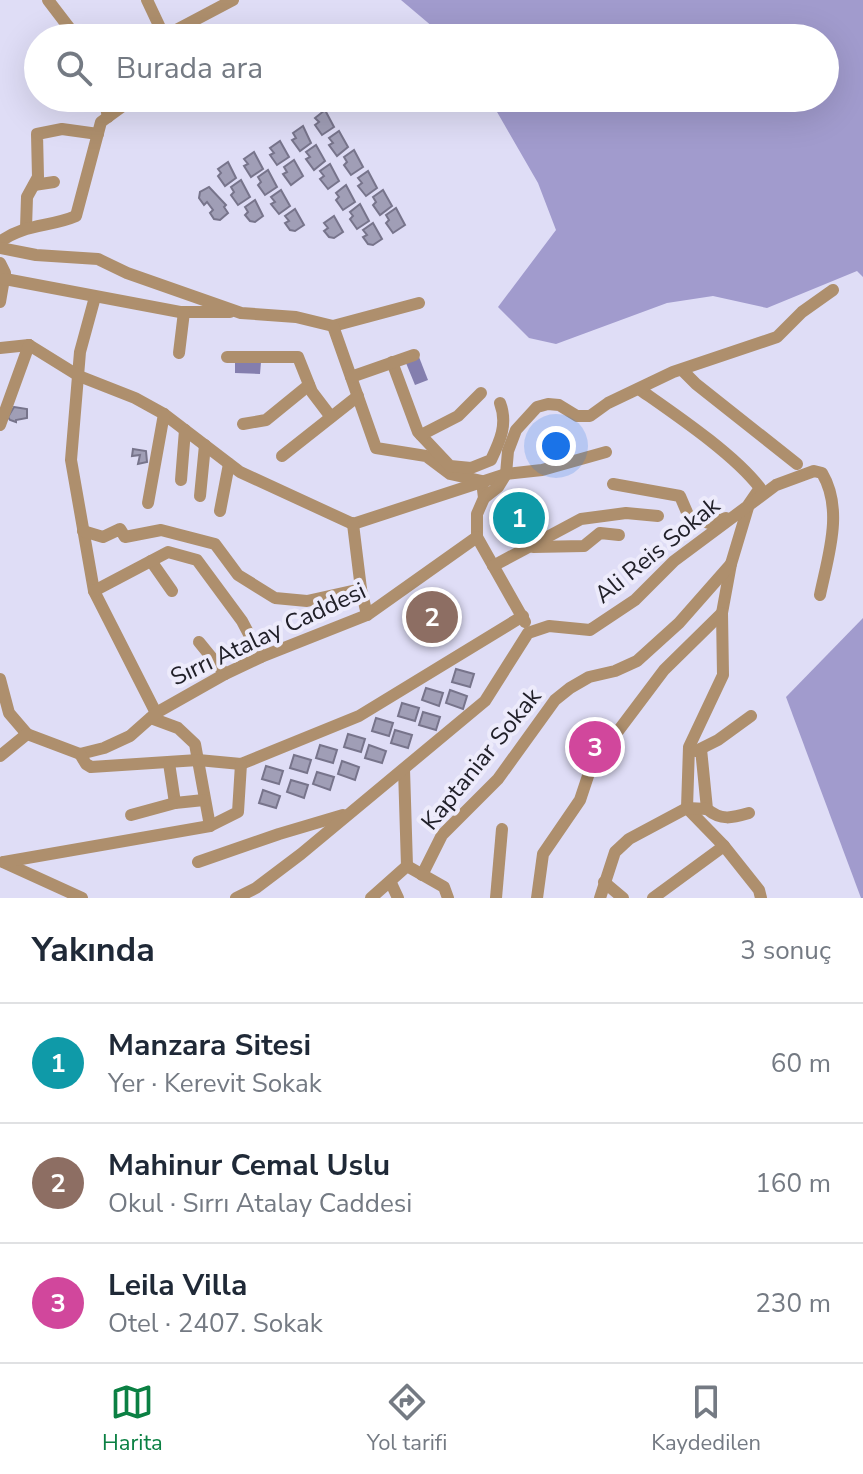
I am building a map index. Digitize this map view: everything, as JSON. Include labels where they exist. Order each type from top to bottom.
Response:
[{"type":"street","points":[[48,0],[66,24]]},
{"type":"street","points":[[147,0],[157,24]]},
{"type":"street","points":[[200,0],[207,13]]},
{"type":"street","points":[[186,24],[233,0]]},
{"type":"street","points":[[107,112],[108,117]]},
{"type":"street","points":[[115,112],[101,122],[76,216],[10,234],[0,245],[36,255],[98,259],[127,273],[241,313]]},
{"type":"street","points":[[26,228],[27,197],[38,177],[37,134],[62,129],[98,134]]},
{"type":"street","points":[[34,185],[54,182]]},
{"type":"street","points":[[0,263],[5,273],[0,302]]},
{"type":"street","points":[[5,279],[184,312],[296,317],[333,326],[419,303]]},
{"type":"street","points":[[236,898],[259,893],[485,701],[528,633],[523,616],[477,537],[477,514],[484,498],[498,487],[506,474],[508,451],[516,430],[537,407],[559,405],[577,416],[590,416],[608,403],[682,370],[777,337],[802,312],[833,290]]},
{"type":"street","points":[[95,297],[80,352],[71,460],[94,591],[153,716],[178,728],[195,744],[210,826]]},
{"type":"street","points":[[179,353],[184,312]]},
{"type":"street","points":[[333,326],[376,448],[426,456],[450,474],[482,481]]},
{"type":"street","points":[[0,425],[29,345]]},
{"type":"street","points":[[0,348],[29,345],[79,376],[135,398],[164,414],[240,472],[353,524],[506,474],[542,470],[606,452]]},
{"type":"street","points":[[351,377],[414,355]]},
{"type":"street","points":[[227,357],[298,357],[309,385],[331,417]]},
{"type":"street","points":[[392,362],[421,435],[450,466],[471,468],[491,460],[504,425],[500,403]]},
{"type":"street","points":[[682,370],[797,464]]},
{"type":"street","points":[[243,424],[266,420],[309,385]]},
{"type":"street","points":[[639,389],[749,474],[760,488],[749,504],[731,564],[722,613],[723,675],[689,747],[695,752],[707,809],[716,817],[725,819],[749,813]]},
{"type":"street","points":[[421,435],[458,416],[481,393]]},
{"type":"street","points":[[282,456],[358,396]]},
{"type":"street","points":[[148,503],[164,414]]},
{"type":"street","points":[[181,480],[185,430]]},
{"type":"street","points":[[200,496],[205,445]]},
{"type":"street","points":[[491,460],[506,474]]},
{"type":"street","points":[[220,511],[229,464]]},
{"type":"street","name":"Ali Reis Sokak","points":[[528,633],[549,626],[590,630],[635,600],[674,561],[749,504],[776,485],[814,471],[822,473],[831,488],[833,534],[820,595]]},
{"type":"street","points":[[482,481],[484,498]]},
{"type":"street","points":[[613,484],[680,496],[689,517],[698,520],[709,523],[733,517]]},
{"type":"street","points":[[493,566],[581,519],[626,513],[658,516]]},
{"type":"street","points":[[353,524],[367,615]]},
{"type":"street","points":[[83,531],[103,537],[120,529],[125,537],[161,530],[215,544],[238,575],[275,598],[307,601],[361,589]]},
{"type":"street","points":[[529,547],[556,549],[584,546],[600,533],[619,535]]},
{"type":"street","points":[[182,536],[184,556]]},
{"type":"street","name":"Sırrı Atalay Caddesi","points":[[80,754],[104,748],[130,736],[153,716],[225,674],[367,615],[477,537]]},
{"type":"street","points":[[94,591],[168,552],[197,560],[242,621],[261,657]]},
{"type":"street","points":[[151,561],[172,591]]},
{"type":"street","name":"Kaptaniar Sokak","points":[[422,875],[442,835],[498,779],[555,700],[589,677],[615,671],[637,661],[679,623],[731,564]]},
{"type":"street","points":[[537,898],[543,854],[580,800],[591,767],[664,670],[722,613]]},
{"type":"street","points":[[0,679],[5,716],[27,734],[80,754],[91,767],[198,760],[241,764],[359,716],[523,616]]},
{"type":"street","points":[[199,642],[225,674]]},
{"type":"street","points":[[695,752],[751,716]]},
{"type":"street","points":[[0,756],[27,734]]},
{"type":"street","points":[[687,808],[695,752]]},
{"type":"street","points":[[169,763],[175,803]]},
{"type":"street","points":[[2,862],[210,826],[238,812],[241,764]]},
{"type":"street","points":[[371,898],[407,866],[404,769]]},
{"type":"street","points":[[131,815],[175,803],[204,800]]},
{"type":"street","points":[[687,808],[724,846],[759,890],[761,898]]},
{"type":"street","points":[[600,898],[615,852],[622,846],[687,808],[707,809]]},
{"type":"street","points":[[198,862],[350,813]]},
{"type":"street","points":[[496,898],[502,829]]},
{"type":"street","points":[[653,898],[724,846]]},
{"type":"street","points":[[2,862],[82,898]]},
{"type":"street","points":[[407,866],[444,887],[448,898]]},
{"type":"street","points":[[604,882],[623,898]]},
{"type":"street","points":[[391,883],[398,898]]},
{"type":"shaded area","points":[[401,0],[863,0],[863,277],[857,271],[767,308],[713,296],[667,303],[556,344],[529,338],[498,307],[556,230],[538,183],[497,112],[839,112],[839,24],[429,24]]},
{"type":"shaded area","points":[[419,357],[428,380],[415,385],[406,363]]},
{"type":"shaded area","points":[[235,361],[261,362],[260,374],[235,373]]},
{"type":"shaded area","points":[[863,618],[863,898],[861,898],[786,697]]},
{"type":"building","points":[[326,112],[334,127],[322,135],[315,125],[319,122],[315,118]]},
{"type":"building","points":[[303,126],[311,143],[300,151],[292,140],[296,138],[293,133]]},
{"type":"building","points":[[339,131],[348,147],[337,156],[329,145],[333,143],[329,138]]},
{"type":"building","points":[[280,141],[289,157],[277,165],[270,155],[274,153],[270,148]]},
{"type":"building","points":[[316,145],[325,161],[314,170],[306,159],[310,157],[306,152]]},
{"type":"building","points":[[354,150],[363,167],[351,175],[344,165],[347,162],[344,157]]},
{"type":"building","points":[[254,152],[263,169],[251,177],[244,166],[248,164],[244,159]]},
{"type":"building","points":[[294,160],[303,176],[291,185],[283,174],[287,172],[284,167]]},
{"type":"building","points":[[228,162],[236,178],[225,186],[218,176],[221,173],[218,169]]},
{"type":"building","points":[[330,164],[339,181],[328,189],[320,179],[324,176],[320,171]]},
{"type":"building","points":[[268,170],[277,187],[265,195],[258,185],[261,182],[258,177]]},
{"type":"building","points":[[368,171],[377,188],[366,196],[358,186],[362,183],[358,178]]},
{"type":"building","points":[[241,180],[250,197],[238,205],[231,195],[234,192],[231,187]]},
{"type":"building","points":[[346,185],[355,202],[343,210],[336,200],[339,197],[336,193]]},
{"type":"building","points":[[209,187],[226,205],[224,207],[228,213],[220,220],[214,219],[210,213],[213,210],[199,198],[200,192]]},
{"type":"building","points":[[281,190],[290,206],[279,214],[271,204],[275,202],[271,197]]},
{"type":"building","points":[[383,190],[392,206],[380,215],[373,205],[376,202],[373,197]]},
{"type":"building","points":[[255,200],[263,216],[255,222],[245,215],[248,212],[245,207]]},
{"type":"building","points":[[360,204],[369,221],[357,229],[350,219],[353,216],[350,212]]},
{"type":"building","points":[[396,208],[405,225],[393,233],[386,223],[389,220],[386,215]]},
{"type":"building","points":[[295,209],[304,225],[295,231],[285,223],[289,221],[285,216]]},
{"type":"building","points":[[334,216],[343,232],[334,238],[324,231],[328,228],[324,223]]},
{"type":"building","points":[[373,223],[382,239],[373,245],[363,237],[367,235],[363,230]]},
{"type":"building","points":[[14,407],[27,409],[27,418],[16,422],[10,420],[8,417]]},
{"type":"building","points":[[133,449],[146,451],[147,462],[138,464],[140,455],[132,456]]},
{"type":"building","points":[[456,669],[474,674],[470,687],[452,682]]},
{"type":"building","points":[[426,688],[443,693],[439,706],[422,700]]},
{"type":"building","points":[[450,690],[467,696],[463,709],[446,703]]},
{"type":"building","points":[[402,703],[419,708],[415,721],[398,716]]},
{"type":"building","points":[[423,712],[440,717],[436,730],[419,725]]},
{"type":"building","points":[[376,718],[393,723],[389,736],[372,731]]},
{"type":"building","points":[[395,730],[412,735],[408,748],[391,743]]},
{"type":"building","points":[[348,734],[365,739],[361,752],[344,747]]},
{"type":"building","points":[[320,745],[337,750],[333,763],[316,758]]},
{"type":"building","points":[[369,745],[386,751],[382,763],[365,758]]},
{"type":"building","points":[[294,755],[311,760],[307,773],[290,768]]},
{"type":"building","points":[[342,761],[359,767],[355,780],[338,774]]},
{"type":"building","points":[[266,766],[283,771],[279,784],[262,779]]},
{"type":"building","points":[[317,772],[334,777],[330,790],[313,784]]},
{"type":"building","points":[[291,780],[308,785],[304,798],[287,792]]},
{"type":"building","points":[[263,790],[280,796],[276,808],[259,803]]},
{"type":"place","name":"Manzara Sitesi","points":[[519,518]]},
{"type":"place","name":"Mahinur Cemal Uslu","points":[[432,617]]},
{"type":"place","name":"Leila Villa","points":[[595,747]]}]
